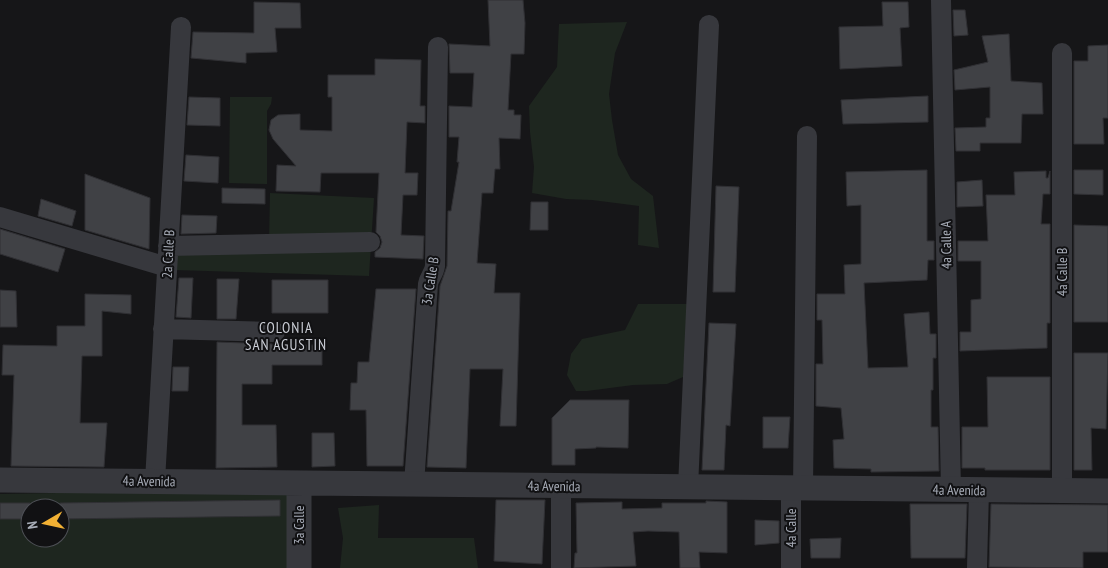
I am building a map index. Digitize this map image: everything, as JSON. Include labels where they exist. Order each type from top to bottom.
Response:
[{"type":"street","name":"4a Calle A","points":[[941,0],[950,490]]},
{"type":"street","points":[[688,487],[710,25]]},
{"type":"street","name":"2a Calle B","points":[[154,481],[181,26]]},
{"type":"street","name":"3a Calle B","points":[[414,484],[428,284],[435,266],[438,48]]},
{"type":"street","name":"4a Calle B","points":[[1062,52],[1062,491]]},
{"type":"street","name":"4a Calle","points":[[791,568],[797,488],[807,136]]},
{"type":"street","points":[[0,217],[167,267]]},
{"type":"street","points":[[168,246],[370,242]]},
{"type":"street","points":[[163,330],[275,332]]},
{"type":"street","name":"4a Avenida","points":[[0,480],[1108,492]]},
{"type":"street","name":"3a Calle","points":[[299,483],[299,568]]},
{"type":"street","points":[[561,486],[561,568]]},
{"type":"street","points":[[977,568],[978,490]]},
{"type":"shaded area","points":[[627,22],[615,53],[609,94],[612,120],[618,155],[631,179],[653,196],[659,248],[638,245],[639,206],[566,199],[532,193],[534,167],[529,106],[557,67],[559,24]]},
{"type":"shaded area","points":[[230,97],[272,97],[267,111],[267,184],[229,183]]},
{"type":"shaded area","points":[[270,193],[374,198],[369,276],[174,270],[174,237],[269,242]]},
{"type":"shaded area","points":[[638,304],[690,304],[683,377],[667,384],[633,385],[576,391],[567,375],[571,354],[582,339],[625,330]]},
{"type":"shaded area","points":[[288,489],[287,568],[0,568],[0,494]]},
{"type":"shaded area","points":[[379,505],[378,538],[474,538],[478,568],[340,568],[343,538],[338,508]]},
{"type":"building","points":[[488,0],[523,0],[525,23],[524,54],[511,54],[508,110],[514,110],[514,115],[521,115],[520,139],[499,138],[500,169],[495,169],[493,193],[482,193],[477,263],[496,264],[494,293],[520,293],[516,426],[500,426],[503,369],[470,369],[466,468],[427,467],[440,286],[447,266],[448,211],[451,211],[459,162],[457,162],[459,137],[449,137],[449,106],[472,107],[474,73],[450,73],[449,44],[490,46]]},
{"type":"building","points":[[254,2],[300,3],[301,28],[275,28],[277,52],[246,53],[246,63],[191,58],[193,32],[254,33]]},
{"type":"building","points":[[882,2],[908,2],[909,27],[900,28],[902,66],[840,69],[839,27],[883,26]]},
{"type":"building","points":[[953,10],[965,10],[968,35],[954,36]]},
{"type":"building","points":[[1009,34],[1011,81],[1042,83],[1043,114],[1022,114],[1021,143],[980,143],[980,151],[956,151],[955,128],[986,127],[986,118],[990,118],[990,87],[955,90],[954,70],[988,62],[982,36]]},
{"type":"building","points":[[1108,45],[1108,118],[1103,118],[1104,144],[1074,144],[1074,61],[1088,61],[1088,46]]},
{"type":"building","points":[[375,59],[421,60],[420,106],[425,106],[425,123],[407,122],[405,173],[418,173],[417,195],[403,195],[401,235],[424,236],[423,259],[375,257],[375,252],[380,248],[382,242],[376,232],[379,173],[321,173],[320,192],[276,191],[277,165],[296,166],[273,139],[269,130],[271,120],[278,115],[300,114],[300,130],[332,131],[332,97],[328,97],[328,75],[375,75]]},
{"type":"building","points":[[928,96],[928,122],[843,124],[841,100]]},
{"type":"building","points":[[189,97],[220,98],[220,126],[187,125]]},
{"type":"building","points":[[186,155],[219,157],[218,183],[184,181]]},
{"type":"building","points":[[927,170],[927,241],[934,241],[934,260],[928,260],[927,280],[864,283],[868,368],[908,367],[904,314],[929,312],[930,334],[936,334],[936,358],[933,358],[933,390],[931,390],[931,427],[938,427],[939,471],[871,472],[871,469],[834,468],[833,440],[844,439],[841,408],[816,406],[816,364],[823,364],[822,320],[817,320],[817,294],[845,294],[844,265],[861,264],[861,205],[847,206],[846,172]]},
{"type":"building","points":[[1074,170],[1103,170],[1103,195],[1074,194]]},
{"type":"building","points":[[1046,171],[1046,178],[1048,178],[1050,171],[1050,194],[1043,194],[1041,224],[1050,224],[1050,323],[1047,323],[1047,348],[960,351],[960,332],[971,332],[971,300],[981,299],[981,261],[958,261],[958,241],[988,241],[986,195],[1015,195],[1014,172]]},
{"type":"building","points":[[85,174],[150,198],[149,249],[85,230]]},
{"type":"building","points":[[982,180],[983,206],[957,207],[957,182]]},
{"type":"building","points":[[716,186],[739,187],[735,292],[713,292]]},
{"type":"building","points":[[222,188],[265,189],[265,204],[222,203]]},
{"type":"building","points":[[41,199],[76,211],[72,226],[38,216]]},
{"type":"building","points":[[531,202],[548,202],[548,230],[530,230]]},
{"type":"building","points":[[182,215],[217,216],[216,233],[181,234]]},
{"type":"building","points":[[1074,225],[1108,226],[1108,322],[1074,322]]},
{"type":"building","points":[[0,229],[65,249],[58,272],[0,254]]},
{"type":"building","points":[[179,278],[193,278],[191,318],[176,317]]},
{"type":"building","points":[[217,279],[239,279],[236,319],[217,319]]},
{"type":"building","points":[[272,280],[328,280],[328,313],[272,313]]},
{"type":"building","points":[[376,289],[416,289],[403,466],[367,466],[366,410],[350,410],[351,383],[357,383],[358,362],[369,362]]},
{"type":"building","points":[[0,290],[16,291],[17,327],[0,327]]},
{"type":"building","points":[[85,294],[131,295],[131,314],[102,311],[102,356],[82,356],[80,423],[107,423],[104,467],[11,466],[14,375],[2,375],[3,345],[57,346],[57,326],[85,326]]},
{"type":"building","points":[[709,323],[736,324],[730,426],[726,425],[724,470],[702,470]]},
{"type":"building","points":[[217,342],[322,345],[322,365],[272,365],[272,384],[242,384],[242,425],[276,425],[277,467],[216,468]]},
{"type":"building","points":[[1074,353],[1108,353],[1106,429],[1091,428],[1092,470],[1074,470]]},
{"type":"building","points":[[173,367],[189,367],[188,391],[172,391]]},
{"type":"building","points":[[987,377],[1050,377],[1050,470],[962,468],[962,427],[988,427]]},
{"type":"building","points":[[570,400],[629,400],[628,448],[596,447],[575,449],[575,465],[552,465],[552,418]]},
{"type":"building","points":[[763,417],[790,417],[788,448],[763,448]]},
{"type":"building","points":[[312,433],[334,433],[335,466],[312,467]]},
{"type":"building","points":[[280,500],[280,516],[70,519],[70,503]]},
{"type":"building","points":[[496,500],[545,500],[542,564],[494,561]]},
{"type":"building","points":[[706,501],[727,502],[727,553],[699,552],[700,568],[680,568],[679,532],[648,531],[633,532],[636,566],[574,568],[575,553],[577,553],[576,503],[622,502],[622,509],[662,508],[662,503],[706,503]]},
{"type":"building","points":[[0,503],[20,503],[20,519],[0,519]]},
{"type":"building","points":[[910,504],[967,504],[965,558],[911,558]]},
{"type":"building","points":[[991,504],[1108,505],[1108,552],[1083,552],[1083,568],[989,567]]},
{"type":"building","points":[[755,520],[779,521],[779,543],[755,545]]},
{"type":"building","points":[[841,538],[840,558],[811,558],[810,539]]},
{"type":"district","name":"COLONIA SAN AGUSTIN","points":[[286,336]]}]
